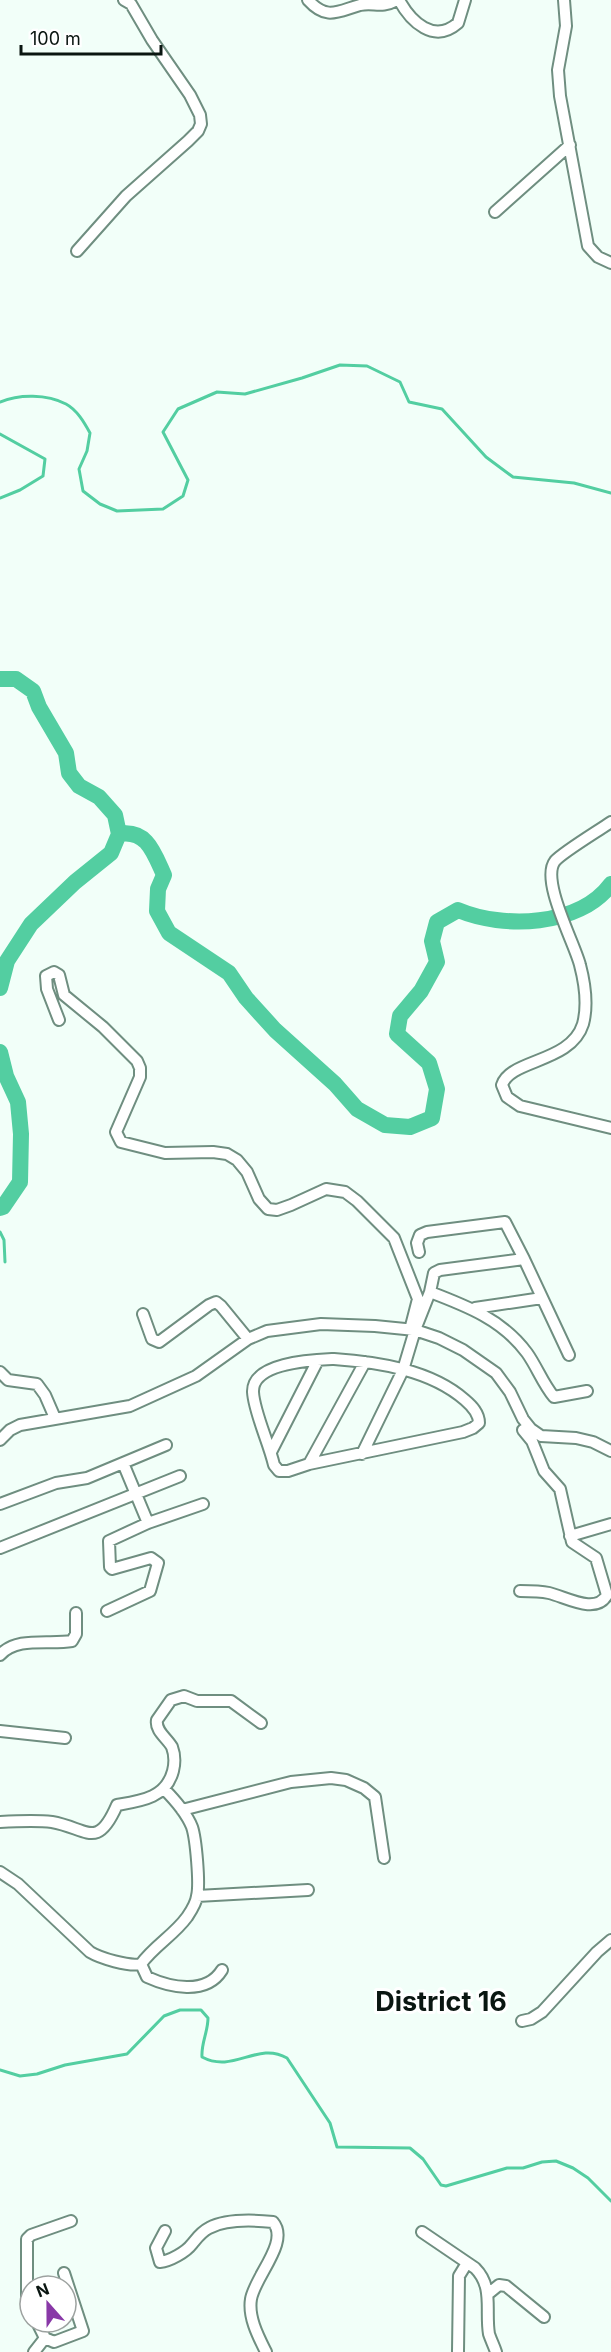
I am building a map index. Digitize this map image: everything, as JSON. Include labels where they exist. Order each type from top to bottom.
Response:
[{"type":"street","points":[[308,0],[314,7],[332,14],[345,12],[362,4],[387,5],[398,0],[410,20],[421,27],[435,30],[447,30],[458,23],[465,0]]},
{"type":"street","points":[[564,0],[566,26],[558,70],[560,96],[588,246],[598,257],[611,263]]},
{"type":"street","points":[[77,251],[126,196],[188,141],[201,124],[200,115],[190,95],[152,40],[131,1]]},
{"type":"street","points":[[495,212],[570,145]]},
{"type":"street","points":[[611,822],[555,861],[550,873],[564,929],[582,974],[586,998],[583,1024],[573,1042],[508,1075],[502,1084],[510,1100],[520,1106],[611,1128]]},
{"type":"street","points":[[59,1020],[46,983],[46,976],[54,972],[59,975],[64,995],[103,1027],[137,1061],[140,1077],[116,1132],[121,1142],[165,1153],[226,1154],[237,1160],[247,1173],[259,1199],[268,1209],[277,1210],[326,1189],[345,1192],[394,1238],[418,1299],[403,1371],[362,1454]]},
{"type":"street","points":[[419,1252],[417,1243],[420,1235],[427,1232],[505,1222],[568,1355]]},
{"type":"street","points":[[413,1330],[430,1292],[435,1274],[440,1270],[524,1259]]},
{"type":"street","points":[[430,1292],[475,1308],[494,1321],[519,1344],[554,1397],[587,1391]]},
{"type":"street","points":[[475,1308],[542,1298]]},
{"type":"street","points":[[144,1314],[152,1339],[159,1342],[216,1302],[248,1339]]},
{"type":"street","points":[[0,1440],[10,1430],[20,1425],[103,1412],[147,1400],[196,1376],[248,1339],[278,1329],[321,1324],[413,1330],[439,1338],[463,1350],[496,1373],[510,1392],[531,1429],[542,1436],[576,1438],[593,1442],[611,1451]]},
{"type":"street","points":[[271,1452],[318,1360]]},
{"type":"street","points":[[318,1360],[364,1362],[438,1381],[454,1391],[475,1410],[479,1423],[463,1432],[309,1464],[288,1471],[279,1471],[274,1465],[253,1391],[258,1377],[286,1364],[318,1360]]},
{"type":"street","points":[[309,1464],[364,1362]]},
{"type":"street","points":[[0,1372],[8,1380],[37,1384],[45,1395],[55,1418]]},
{"type":"street","points":[[520,1591],[547,1593],[595,1605],[609,1595],[596,1558],[577,1546],[570,1536],[560,1489],[544,1471],[532,1441],[524,1430]]},
{"type":"street","points":[[0,1504],[56,1483],[87,1478],[166,1445]]},
{"type":"street","points":[[123,1463],[148,1522]]},
{"type":"street","points":[[0,1548],[180,1476]]},
{"type":"street","points":[[107,1611],[150,1591],[158,1563],[156,1559],[151,1558],[112,1569],[107,1544],[112,1538],[148,1522],[203,1504]]},
{"type":"street","points":[[570,1536],[611,1524]]},
{"type":"street","points":[[0,1655],[4,1650],[18,1644],[72,1641],[76,1634],[76,1612]]},
{"type":"street","points":[[0,1822],[50,1822],[92,1834],[100,1831],[109,1823],[117,1806],[147,1799],[164,1789],[171,1779],[174,1755],[171,1746],[156,1725],[157,1720],[171,1701],[184,1696],[197,1701],[231,1701],[261,1723]]},
{"type":"street","points":[[0,1731],[65,1738]]},
{"type":"street","points":[[182,1809],[291,1782],[340,1778],[364,1788],[375,1797],[384,1858]]},
{"type":"street","points":[[0,1872],[18,1884],[90,1952],[102,1958],[135,1965],[141,1964],[150,1952],[174,1932],[186,1918],[198,1896],[194,1836],[182,1809],[164,1789]]},
{"type":"street","points":[[198,1896],[308,1890]]},
{"type":"street","points":[[522,2021],[531,2019],[542,2012],[590,1958],[611,1940]]},
{"type":"street","points":[[141,1964],[147,1977],[161,1983],[183,1987],[204,1985],[218,1977],[222,1970]]},
{"type":"street","points":[[27,2274],[27,2239],[31,2235],[71,2221]]},
{"type":"street","points":[[165,2231],[156,2248],[160,2262],[192,2246],[197,2237],[209,2228],[228,2223],[264,2221],[273,2222],[277,2226],[278,2240],[275,2249],[250,2300],[252,2321],[266,2352]]},
{"type":"street","points":[[422,2232],[483,2276],[488,2294],[489,2334],[496,2352]]},
{"type":"street","points":[[458,2352],[459,2276],[467,2263]]},
{"type":"street","points":[[43,2334],[45,2338],[54,2342],[83,2331],[64,2273]]},
{"type":"street","points":[[488,2294],[499,2285],[506,2286],[544,2317]]},
{"type":"street","points":[[34,2352],[45,2338]]},
{"type":"waterway","points":[[0,402],[33,396],[50,398],[74,410],[90,433],[87,451],[79,469],[83,491],[100,504],[117,511],[163,509],[183,496],[188,480],[163,432],[178,409],[217,392],[245,394],[340,365],[367,366],[400,382],[409,402],[442,409],[486,457],[513,477],[574,483],[611,493]]},
{"type":"waterway","points":[[0,434],[45,459],[43,476],[20,490],[0,498]]},
{"type":"waterway","points":[[0,679],[16,679],[33,691],[39,707],[66,753],[69,773],[79,786],[99,797],[115,815],[119,834],[111,853],[75,882],[31,924],[7,961],[0,988]]},
{"type":"waterway","points":[[119,834],[136,835],[143,839],[153,851],[164,875],[158,889],[157,911],[169,933],[229,973],[246,998],[275,1030],[335,1084],[357,1109],[385,1125],[410,1127],[432,1118],[437,1089],[429,1063],[397,1034],[400,1016],[421,991],[437,962],[432,941],[437,922],[458,910],[496,920],[539,920],[560,916],[580,909],[597,898],[611,884]]},
{"type":"waterway","points":[[0,970],[5,971]]},
{"type":"waterway","points":[[0,1052],[6,1076],[18,1102],[21,1134],[20,1182],[0,1208]]},
{"type":"waterway","points":[[0,1232],[4,1240],[5,1262]]},
{"type":"waterway","points":[[0,2070],[20,2076],[37,2074],[65,2065],[127,2054],[164,2016],[180,2010],[201,2010],[208,2018],[202,2057],[225,2062],[266,2053],[287,2058],[330,2123],[337,2147],[410,2148],[423,2159],[441,2185],[446,2186],[507,2168],[523,2168],[542,2162],[556,2161],[588,2178],[611,2201]]},
{"type":"district","name":"District 16","points":[[441,2001]]}]
